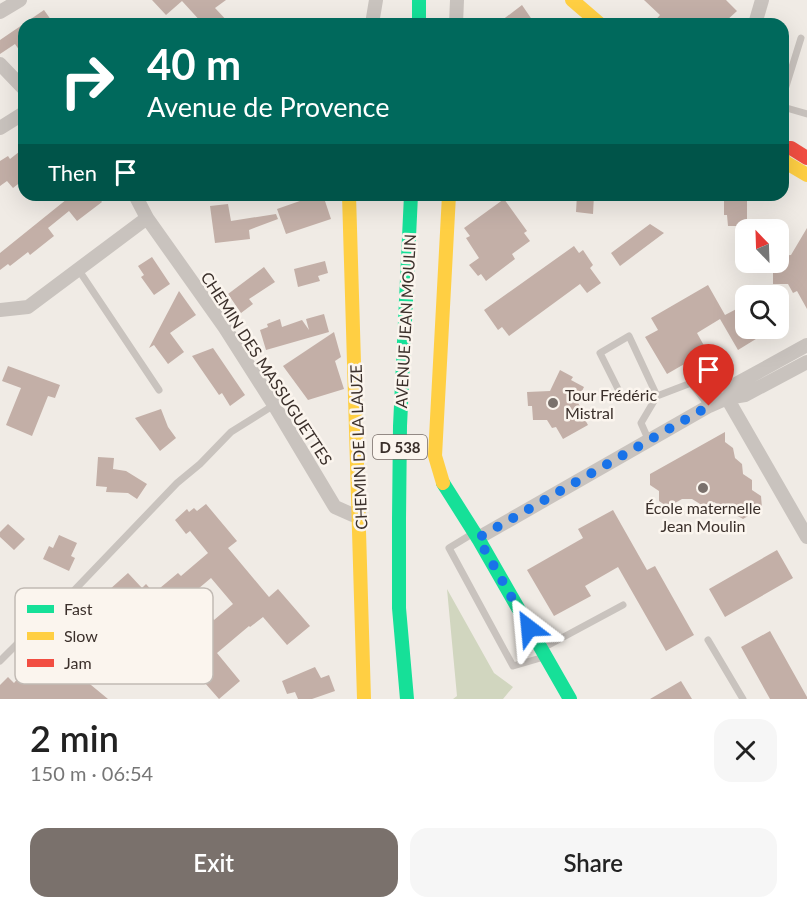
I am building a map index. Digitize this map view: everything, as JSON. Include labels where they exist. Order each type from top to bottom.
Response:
[{"type":"street","points":[[0,12],[20,0]]},
{"type":"street","points":[[373,18],[376,0]]},
{"type":"street","points":[[456,0],[456,18]]},
{"type":"street","points":[[572,0],[593,18]]},
{"type":"street","points":[[757,18],[762,0]]},
{"type":"street","points":[[419,18],[420,1]]},
{"type":"street","points":[[0,64],[18,82]]},
{"type":"street","points":[[0,128],[18,116]]},
{"type":"street","points":[[789,148],[805,158]]},
{"type":"street","points":[[789,164],[807,175]]},
{"type":"street","name":"CHEMIN DES MASSUGUETTES","points":[[138,201],[147,218],[225,328],[335,507],[360,516]]},
{"type":"street","name":"CHEMIN DE LA LAUZE","points":[[349,201],[364,699]]},
{"type":"street","name":"AVENUE JEAN MOULIN","points":[[408,699],[399,608],[399,519],[400,426],[411,201]]},
{"type":"street","points":[[448,201],[435,456],[437,471],[441,482],[476,535],[570,699]]},
{"type":"street","points":[[0,310],[28,308],[147,218]]},
{"type":"street","points":[[727,398],[738,383],[807,345]]},
{"type":"street","points":[[476,535],[709,406],[727,398],[745,395],[807,362]]},
{"type":"street","points":[[727,398],[807,537]]},
{"type":"lane","points":[[789,77],[801,38]]},
{"type":"lane","points":[[789,109],[807,114]]},
{"type":"lane","points":[[78,269],[159,390]]},
{"type":"lane","points":[[620,391],[600,353],[629,336],[657,396]]},
{"type":"lane","points":[[649,441],[641,423],[657,396],[692,383],[709,406]]},
{"type":"lane","points":[[76,588],[177,483],[200,464],[231,432],[274,405]]},
{"type":"lane","points":[[476,535],[449,548],[513,666],[544,653],[622,605]]},
{"type":"lane","points":[[708,640],[743,699]]},
{"type":"lane","points":[[0,660],[15,645]]},
{"type":"green space","points":[[447,589],[494,673],[513,687],[503,699],[453,699],[457,696]]},
{"type":"building","points":[[152,0],[226,0],[215,8],[224,18],[198,18],[182,1],[166,15]]},
{"type":"building","points":[[644,0],[726,0],[737,11],[729,18],[657,18],[660,15]]},
{"type":"building","points":[[522,5],[531,18],[505,18]]},
{"type":"building","points":[[44,10],[50,18],[32,18]]},
{"type":"building","points":[[18,28],[18,48],[15,44],[0,54],[0,40]]},
{"type":"building","points":[[18,153],[18,184],[13,188],[7,181],[0,186],[0,161],[8,156],[10,159]]},
{"type":"building","points":[[65,201],[102,202],[77,221],[69,211],[48,228],[54,236],[30,255],[28,252],[10,266],[8,264],[0,270],[0,253]]},
{"type":"building","points":[[300,201],[325,201],[331,219],[286,234],[277,209]]},
{"type":"building","points":[[501,201],[505,201],[527,231],[524,233],[530,241],[512,254],[515,259],[486,281],[481,274],[478,276],[469,265],[479,258],[466,238],[470,236],[464,228]]},
{"type":"building","points":[[577,201],[594,201],[593,214],[576,212]]},
{"type":"building","points":[[724,201],[747,201],[747,219],[735,219],[735,226],[728,226],[727,215],[724,215]]},
{"type":"building","points":[[228,204],[231,221],[276,214],[278,219],[249,230],[250,239],[215,243],[210,206]]},
{"type":"building","points":[[650,224],[664,233],[620,266],[611,253]]},
{"type":"building","points":[[807,228],[807,309],[797,291],[793,293],[788,284],[773,284],[773,273],[789,273],[789,255]]},
{"type":"building","points":[[574,246],[579,253],[583,250],[593,265],[590,268],[601,283],[587,293],[580,284],[509,336],[502,327],[498,330],[484,310]]},
{"type":"building","points":[[152,257],[170,284],[154,295],[141,277],[144,275],[138,266]]},
{"type":"building","points":[[325,261],[328,273],[318,276],[320,281],[298,287],[294,269]]},
{"type":"building","points":[[264,267],[275,282],[249,299],[253,304],[241,313],[228,294]]},
{"type":"building","points":[[708,285],[725,315],[735,310],[735,339],[756,339],[738,350],[720,319],[697,333],[707,351],[667,374],[645,337],[658,330],[651,318]]},
{"type":"building","points":[[179,291],[196,315],[170,333],[184,352],[168,364],[154,345],[149,348]]},
{"type":"building","points":[[324,314],[329,332],[266,350],[260,330],[268,327],[267,324],[280,319],[282,327],[302,320],[309,330],[306,319]]},
{"type":"building","points":[[334,332],[341,357],[335,361],[344,389],[308,400],[283,366]]},
{"type":"building","points":[[213,348],[245,395],[230,406],[222,393],[219,395],[192,356]]},
{"type":"building","points":[[8,366],[60,385],[55,398],[48,396],[32,436],[6,425],[21,388],[2,381]]},
{"type":"building","name":"Tour Frédéric Mistral","points":[[560,370],[573,377],[571,380],[584,387],[577,401],[588,425],[563,439],[556,427],[552,428],[547,420],[533,420],[532,406],[528,406],[527,392],[550,391]]},
{"type":"building","points":[[161,409],[168,427],[176,438],[160,451],[135,418]]},
{"type":"building","points":[[725,432],[725,442],[733,448],[735,458],[742,464],[743,474],[752,480],[752,490],[761,496],[762,508],[743,519],[714,502],[705,507],[692,499],[682,499],[668,507],[659,501],[659,491],[650,485],[650,474]]},
{"type":"building","points":[[98,457],[114,458],[113,469],[126,471],[147,484],[137,499],[128,493],[106,492],[107,487],[96,486]]},
{"type":"building","points":[[206,504],[237,541],[228,548],[269,597],[278,589],[310,626],[287,645],[263,617],[249,626],[217,653],[240,681],[219,699],[206,684],[213,684],[213,619],[233,604],[211,578],[199,588],[160,588],[178,573],[181,576],[208,553],[190,531],[186,534],[175,520],[187,509],[189,512],[194,508],[197,511]]},
{"type":"building","points":[[613,510],[647,570],[655,566],[694,635],[666,651],[618,567],[585,586],[591,596],[554,616],[527,570],[583,538],[578,529]]},
{"type":"building","points":[[8,524],[25,539],[14,550],[0,537],[0,532]]},
{"type":"building","points":[[59,535],[77,543],[71,556],[75,558],[69,571],[43,559],[49,546],[53,548]]},
{"type":"building","points":[[777,550],[793,578],[725,617],[709,589]]},
{"type":"building","points":[[128,573],[142,588],[111,588]]},
{"type":"building","points":[[770,631],[807,699],[770,699],[741,647]]},
{"type":"building","points":[[315,667],[321,678],[329,675],[335,691],[312,699],[298,699],[295,692],[287,694],[282,681]]},
{"type":"building","points":[[8,677],[14,683],[90,684],[108,699],[0,699],[0,685]]},
{"type":"building","points":[[681,681],[692,699],[650,699]]},
{"type":"traffic: fast","points":[[419,0],[419,18]]},
{"type":"traffic: fast","points":[[407,699],[399,608],[399,519],[400,426],[411,201]]},
{"type":"traffic: fast","points":[[443,483],[479,540],[570,699]]},
{"type":"traffic: slow","points":[[572,0],[593,18]]},
{"type":"traffic: slow","points":[[789,164],[807,175]]},
{"type":"traffic: slow","points":[[349,201],[364,699]]},
{"type":"traffic: slow","points":[[443,483],[435,456],[449,201]]},
{"type":"traffic: jam","points":[[789,148],[807,158]]},
{"type":"place","name":"Tour Frédéric Mistral","points":[[553,403]]},
{"type":"place","name":"École maternelle Jean Moulin","points":[[703,488]]},
{"type":"route","points":[[529,628],[478,538],[709,406]]}]
